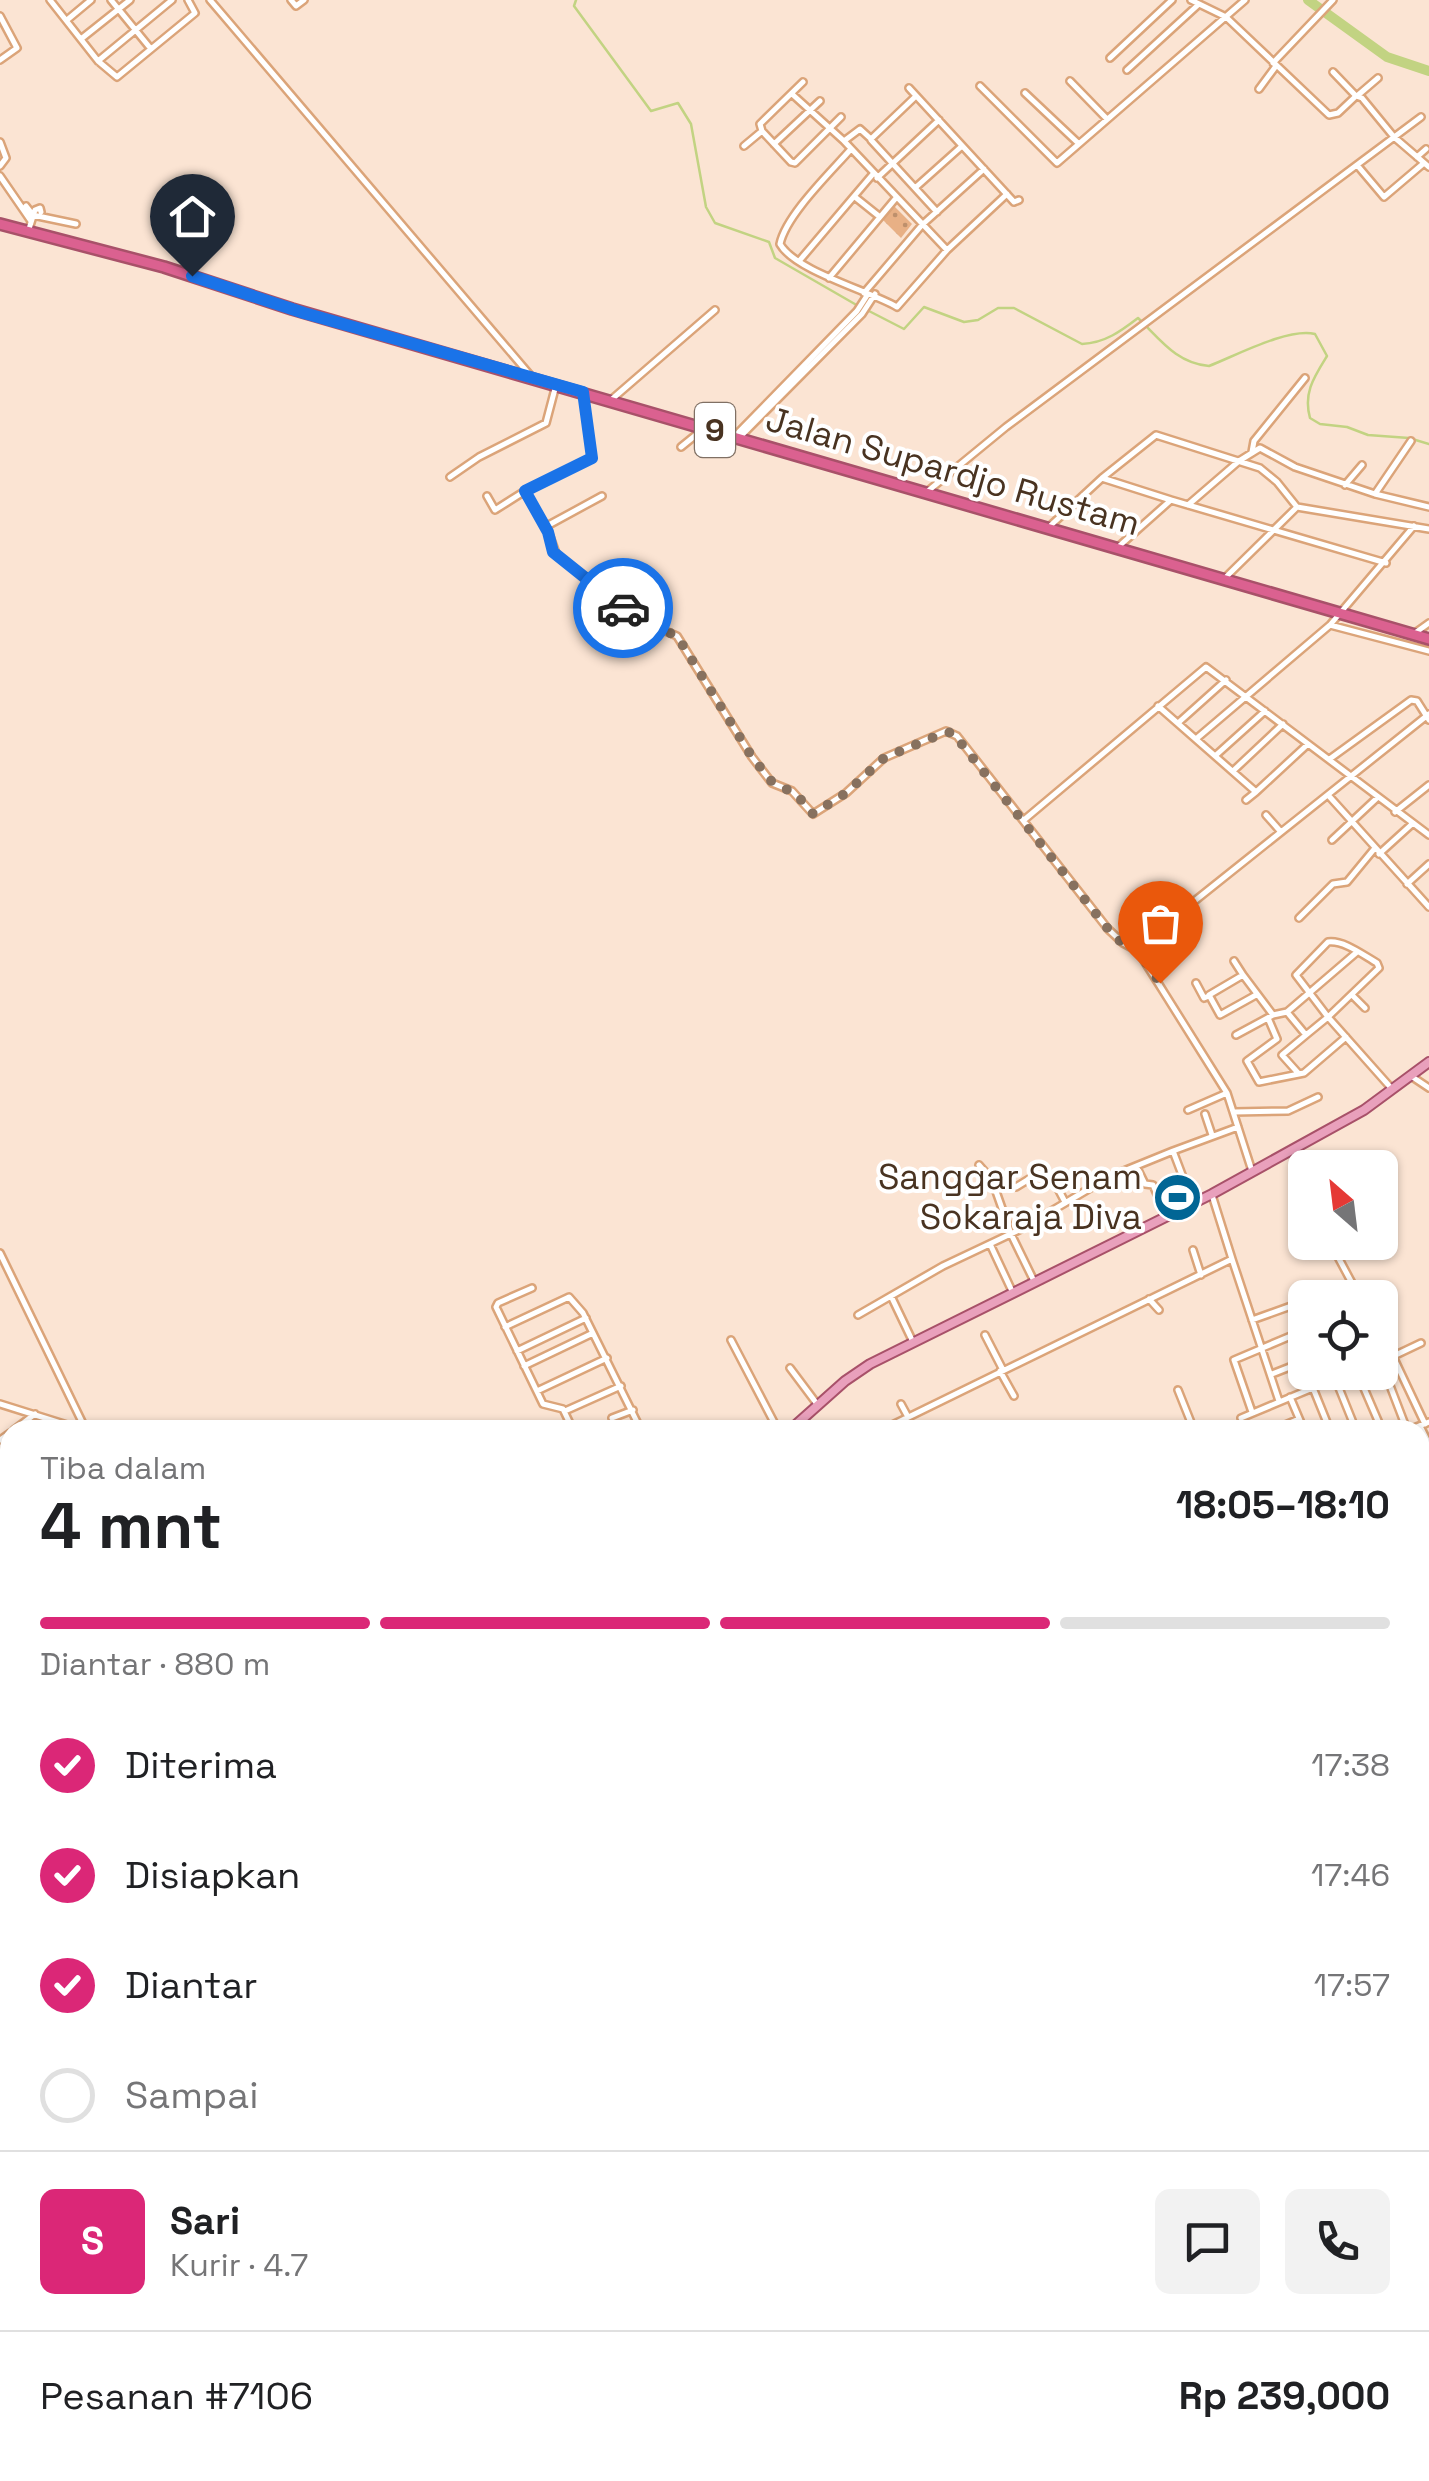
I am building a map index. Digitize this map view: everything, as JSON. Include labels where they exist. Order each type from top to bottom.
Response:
[{"type":"highway","name":"Jalan Supardjo Rustam","points":[[0,224],[34,224],[50,239],[164,267],[304,313],[1429,639]]},
{"type":"main road","points":[[800,1420],[870,1364],[1212,1194],[1394,1090],[1429,1062]]},
{"type":"street","points":[[51,0],[98,61],[116,77],[195,13],[188,0]]},
{"type":"street","points":[[66,21],[92,0]]},
{"type":"street","points":[[111,0],[152,48]]},
{"type":"street","points":[[81,39],[130,0]]},
{"type":"street","points":[[98,61],[172,0]]},
{"type":"street","points":[[291,0],[296,6],[304,0]]},
{"type":"street","points":[[1110,58],[1172,0]]},
{"type":"street","points":[[1191,0],[1226,17],[1329,115],[1338,113],[1378,78]]},
{"type":"street","points":[[980,86],[1056,163],[1245,0]]},
{"type":"street","points":[[213,1],[532,378]]},
{"type":"street","points":[[1259,90],[1274,64],[1332,1]]},
{"type":"street","points":[[1127,70],[1199,4]]},
{"type":"street","points":[[0,16],[17,48],[0,60]]},
{"type":"street","points":[[1332,72],[1426,165],[1385,197],[1357,166]]},
{"type":"street","points":[[1070,81],[1107,120]]},
{"type":"street","points":[[803,82],[761,122],[762,131],[793,164],[841,117]]},
{"type":"street","points":[[909,88],[1014,202],[1020,200]]},
{"type":"street","points":[[1025,93],[1078,143]]},
{"type":"street","points":[[792,94],[844,141],[947,250]]},
{"type":"street","points":[[871,139],[916,96]]},
{"type":"street","points":[[774,144],[820,102]]},
{"type":"street","points":[[926,493],[1006,427],[1421,117]]},
{"type":"street","points":[[800,260],[854,196],[938,120]]},
{"type":"street","points":[[844,141],[860,129],[937,212]]},
{"type":"street","points":[[744,146],[762,131]]},
{"type":"street","points":[[0,142],[6,158],[0,166]]},
{"type":"street","points":[[915,188],[962,146]]},
{"type":"street","points":[[1417,157],[1426,148]]},
{"type":"street","points":[[851,149],[782,234],[782,248],[828,278],[896,307],[901,306],[947,250],[1007,194]]},
{"type":"street","points":[[738,437],[862,310],[869,294],[922,225],[984,169]]},
{"type":"street","points":[[0,176],[34,224]]},
{"type":"street","points":[[854,196],[880,217]]},
{"type":"street","points":[[828,278],[896,198]]},
{"type":"street","points":[[26,206],[34,224]]},
{"type":"street","points":[[34,224],[54,220],[76,224]]},
{"type":"street","points":[[50,239],[54,220]]},
{"type":"street","points":[[611,400],[715,310]]},
{"type":"street","points":[[1252,452],[1254,441],[1306,378]]},
{"type":"street","points":[[450,477],[480,457],[546,424],[556,385]]},
{"type":"street","points":[[487,496],[495,510],[593,456],[583,392]]},
{"type":"street","points":[[682,448],[706,427]]},
{"type":"street","points":[[1048,527],[1156,435],[1268,473],[1297,507],[1427,526]]},
{"type":"street","points":[[1375,494],[1411,441]]},
{"type":"street","points":[[1188,505],[1260,448],[1295,468],[1429,507]]},
{"type":"street","points":[[1346,485],[1362,465]]},
{"type":"street","points":[[544,468],[550,478]]},
{"type":"street","points":[[1102,478],[1386,563]]},
{"type":"street","points":[[525,491],[557,556],[642,621],[677,636],[752,757],[772,782],[796,794],[813,814],[846,793],[884,758],[949,731],[957,736],[1108,929],[1122,943],[1138,951],[1227,1093],[1252,1171]]},
{"type":"street","points":[[546,527],[602,496]]},
{"type":"street","points":[[1118,548],[1171,500]]},
{"type":"street","points":[[1223,580],[1297,507]]},
{"type":"street","points":[[1196,738],[1330,625],[1414,526]]},
{"type":"street","points":[[1414,634],[1429,624]]},
{"type":"street","points":[[1330,625],[1429,651]]},
{"type":"street","points":[[1024,820],[1206,667],[1429,836]]},
{"type":"street","points":[[1178,723],[1226,680]]},
{"type":"street","points":[[1138,951],[1177,915],[1428,717],[1411,700],[1330,759]]},
{"type":"street","points":[[1158,706],[1256,792]]},
{"type":"street","points":[[1215,756],[1266,710]]},
{"type":"street","points":[[1233,772],[1283,724]]},
{"type":"street","points":[[1246,800],[1309,743]]},
{"type":"street","points":[[1396,812],[1429,784]]},
{"type":"street","points":[[1328,795],[1429,908]]},
{"type":"street","points":[[1332,840],[1378,798]]},
{"type":"street","points":[[1266,815],[1281,832]]},
{"type":"street","points":[[1299,918],[1332,884],[1347,882],[1377,851],[1412,824]]},
{"type":"street","points":[[1407,884],[1429,864]]},
{"type":"street","points":[[1300,1074],[1282,1057],[1328,1017],[1379,967],[1334,940],[1322,946],[1296,975],[1308,994],[1328,1017],[1394,1090]]},
{"type":"street","points":[[1236,1035],[1287,1012],[1358,952]]},
{"type":"street","points":[[1234,960],[1256,995],[1260,995],[1278,1039],[1248,1059],[1254,1077],[1262,1083],[1300,1074],[1346,1036]]},
{"type":"street","points":[[1196,983],[1204,998],[1244,974]]},
{"type":"street","points":[[1352,994],[1364,1008]]},
{"type":"street","points":[[1209,996],[1220,1015],[1256,995]]},
{"type":"street","points":[[1287,1012],[1306,1035]]},
{"type":"street","points":[[1412,1076],[1429,1088]]},
{"type":"street","points":[[1188,1110],[1227,1093]]},
{"type":"street","points":[[1234,1112],[1288,1111],[1318,1097]]},
{"type":"street","points":[[1205,1114],[1212,1136]]},
{"type":"street","points":[[858,1315],[1109,1177],[1238,1127]]},
{"type":"street","points":[[1173,1151],[1192,1201]]},
{"type":"street","points":[[978,1166],[992,1180],[1011,1234],[1034,1281]]},
{"type":"street","points":[[1137,1168],[1145,1184],[1153,1185],[1166,1215]]},
{"type":"street","points":[[992,1180],[1016,1187],[1034,1176]]},
{"type":"street","points":[[1054,1181],[1064,1202]]},
{"type":"street","points":[[1212,1194],[1280,1401]]},
{"type":"street","points":[[990,1244],[1012,1291]]},
{"type":"street","points":[[1194,1250],[1201,1274]]},
{"type":"street","points":[[0,1253],[79,1420]]},
{"type":"street","points":[[902,1420],[1232,1259]]},
{"type":"street","points":[[532,1288],[496,1305],[542,1404],[565,1411],[621,1386]]},
{"type":"street","points":[[891,1296],[914,1342]]},
{"type":"street","points":[[505,1326],[569,1297],[586,1318],[636,1420]]},
{"type":"street","points":[[1149,1299],[1160,1310]]},
{"type":"street","points":[[1252,1320],[1288,1307]]},
{"type":"street","points":[[1250,1308],[1264,1316]]},
{"type":"street","points":[[517,1352],[586,1318]]},
{"type":"street","points":[[524,1366],[593,1332]]},
{"type":"street","points":[[985,1336],[1014,1396]]},
{"type":"street","points":[[1252,1412],[1234,1360],[1288,1337]]},
{"type":"street","points":[[730,1340],[773,1420]]},
{"type":"street","points":[[1398,1354],[1421,1343]]},
{"type":"street","points":[[536,1391],[607,1358]]},
{"type":"street","points":[[1398,1365],[1423,1420]]},
{"type":"street","points":[[790,1368],[817,1404]]},
{"type":"street","points":[[1272,1374],[1288,1368]]},
{"type":"street","points":[[1178,1390],[1190,1420]]},
{"type":"street","points":[[1241,1418],[1308,1390]]},
{"type":"street","points":[[1314,1390],[1326,1420]]},
{"type":"street","points":[[1340,1390],[1352,1420]]},
{"type":"street","points":[[1363,1390],[1377,1420]]},
{"type":"street","points":[[1392,1390],[1404,1420]]},
{"type":"street","points":[[1290,1397],[1299,1419]]},
{"type":"street","points":[[0,1404],[53,1420]]},
{"type":"street","points":[[902,1404],[908,1417]]},
{"type":"street","points":[[612,1418],[632,1410]]},
{"type":"street","points":[[565,1411],[569,1420]]},
{"type":"street","points":[[27,1420],[35,1414]]},
{"type":"shaded area","points":[[894,206],[912,224],[901,238],[883,220]]},
{"type":"waterway","points":[[576,0],[574,6],[651,111],[678,103],[691,124],[706,207],[715,223],[769,242],[775,258],[860,307]]},
{"type":"waterway","points":[[1308,0],[1387,57],[1429,71]]},
{"type":"waterway","points":[[867,310],[904,329],[924,307],[964,322],[978,320],[998,308],[1014,308],[1082,344],[1105,339],[1138,318],[1178,355],[1209,366],[1277,338],[1315,334],[1327,356],[1309,393],[1310,418],[1368,435],[1409,438],[1429,444]]},
{"type":"way so far","points":[[623,608],[677,636],[752,757],[772,782],[796,794],[813,814],[846,793],[884,758],[946,732],[953,733],[1108,929],[1122,943],[1138,951],[1160,983]]},
{"type":"place","name":"Sanggar Senam Sokaraja Diva","points":[[1177,1197]]},
{"type":"route","points":[[192,276],[304,313],[583,392],[592,458],[525,491],[548,532],[553,552],[623,608]]}]
